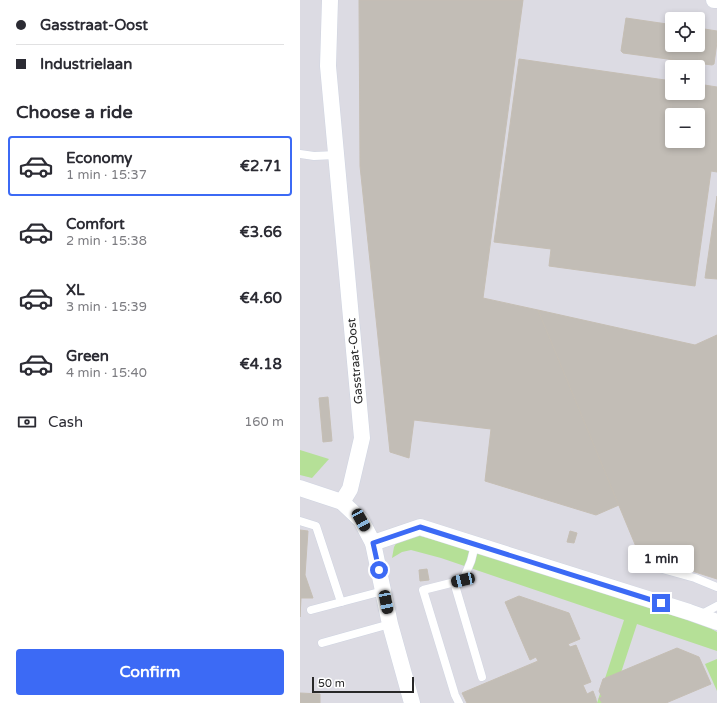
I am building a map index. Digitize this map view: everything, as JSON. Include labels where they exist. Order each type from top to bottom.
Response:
[{"type":"street","name":"Gasstraat-Oost","points":[[330,0],[328,66],[362,438],[350,489],[342,502]]},
{"type":"street","points":[[300,488],[342,502],[361,520],[373,543],[390,624],[412,703]]},
{"type":"street","points":[[373,543],[420,527],[717,622]]},
{"type":"lane","points":[[300,154],[314,156],[336,155]]},
{"type":"lane","points":[[300,521],[316,526],[341,602]]},
{"type":"lane","points":[[459,703],[455,695],[422,590],[463,580],[475,545]]},
{"type":"lane","points":[[637,562],[695,578],[717,587]]},
{"type":"lane","points":[[454,582],[482,677]]},
{"type":"lane","points":[[311,610],[383,591]]},
{"type":"lane","points":[[700,616],[717,606]]},
{"type":"lane","points":[[322,643],[390,624]]},
{"type":"shaded area","points":[[300,0],[717,0],[717,703],[300,703]]},
{"type":"green space","points":[[300,450],[329,459],[312,478],[300,475]]},
{"type":"green space","points":[[416,535],[499,557],[687,615],[717,632],[717,651],[637,624],[614,694],[619,703],[597,703],[624,620],[441,558],[411,550],[402,552],[392,558],[394,547],[398,540]]},
{"type":"green space","points":[[717,659],[717,691],[705,664]]},
{"type":"building","points":[[359,0],[523,0],[483,298],[538,310],[619,505],[596,515],[485,481],[491,429],[414,420],[409,458],[390,452],[360,166]]},
{"type":"building","points":[[626,18],[665,24],[665,52],[705,52],[705,29],[717,31],[714,64],[712,65],[705,64],[705,60],[675,60],[623,53],[621,51]]},
{"type":"building","points":[[519,59],[665,80],[665,100],[705,100],[705,85],[717,87],[717,172],[711,171],[695,286],[549,266],[551,249],[494,242]]},
{"type":"building","points":[[717,196],[717,279],[705,278]]},
{"type":"building","points":[[538,310],[695,345],[717,335],[717,579],[639,554]]},
{"type":"building","points":[[328,397],[332,441],[323,442],[319,398]]},
{"type":"building","points":[[300,530],[308,531],[305,575],[313,598],[301,598],[300,617]]},
{"type":"building","points":[[570,531],[577,533],[574,543],[567,542]]},
{"type":"building","points":[[427,569],[429,580],[420,581],[419,570]]},
{"type":"building","points":[[519,596],[569,613],[580,639],[568,644],[570,647],[576,645],[591,682],[583,685],[587,694],[593,691],[597,703],[467,703],[462,693],[538,661],[536,657],[530,660],[505,602]]},
{"type":"building","points":[[677,648],[699,657],[711,684],[666,703],[602,703],[599,698],[602,697],[599,691],[603,679]]},
{"type":"building","points":[[300,693],[320,694],[320,703],[300,703]]},
{"type":"route","points":[[379,570],[373,543],[420,527],[661,603]]}]
